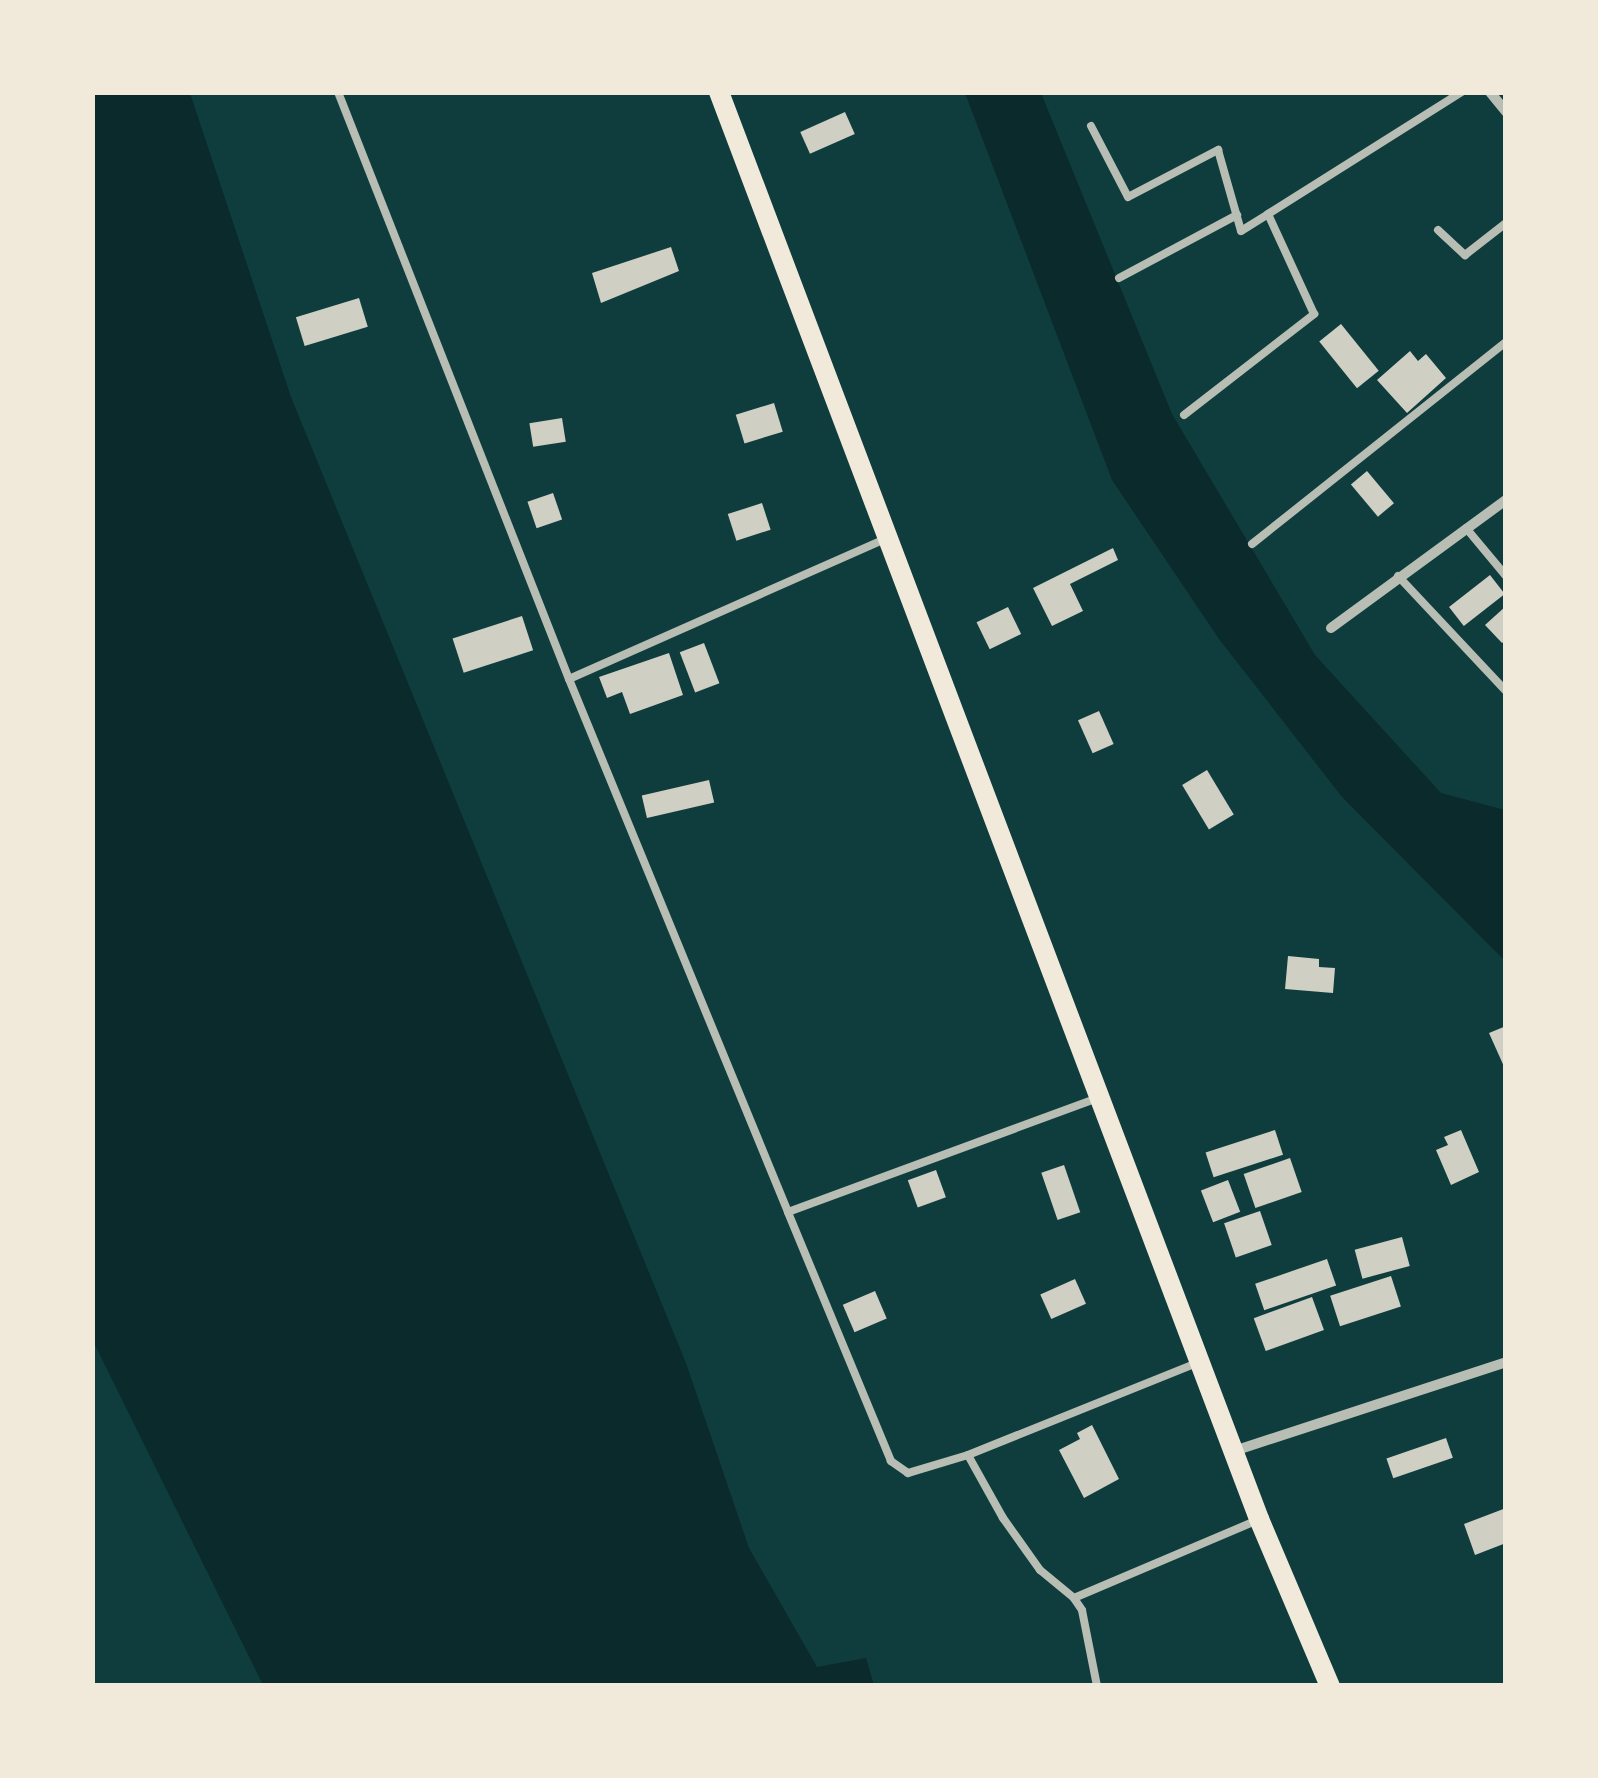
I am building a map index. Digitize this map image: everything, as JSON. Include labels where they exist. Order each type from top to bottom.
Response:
[{"type":"main road","points":[[719,92],[1199,1362],[1330,1686]]},
{"type":"street","points":[[1490,92],[1506,112]]},
{"type":"street","points":[[1331,628],[1506,500]]},
{"type":"street","points":[[1234,1451],[1506,1362]]},
{"type":"lane","points":[[338,92],[570,679],[891,1461],[908,1473],[968,1456],[1199,1362]]},
{"type":"lane","points":[[1091,126],[1128,197],[1218,150],[1241,231],[1462,92]]},
{"type":"lane","points":[[1184,416],[1314,314],[1268,214]]},
{"type":"lane","points":[[1119,278],[1236,215]]},
{"type":"lane","points":[[1438,230],[1464,255],[1506,223]]},
{"type":"lane","points":[[1252,544],[1506,342]]},
{"type":"lane","points":[[1466,528],[1506,576]]},
{"type":"lane","points":[[570,679],[886,538]]},
{"type":"lane","points":[[1398,576],[1506,691]]},
{"type":"lane","points":[[788,1212],[1098,1098]]},
{"type":"lane","points":[[968,1456],[1002,1518],[1040,1570],[1074,1598],[1082,1610],[1097,1686]]},
{"type":"lane","points":[[1074,1598],[1260,1519]]},
{"type":"water","points":[[93,92],[190,93],[291,397],[686,1363],[749,1548],[817,1667],[866,1658],[874,1685],[263,1685],[93,1341]]},
{"type":"water","points":[[965,93],[1041,93],[1172,414],[1315,655],[1441,793],[1505,810],[1505,961],[1342,797],[1219,639],[1112,480]]},
{"type":"building","points":[[845,112],[855,134],[810,154],[800,132]]},
{"type":"building","points":[[671,247],[679,271],[601,303],[592,273]]},
{"type":"building","points":[[359,298],[368,327],[305,346],[296,317]]},
{"type":"building","points":[[1341,324],[1379,371],[1357,388],[1319,342]]},
{"type":"building","points":[[1410,351],[1418,361],[1426,354],[1446,378],[1407,413],[1377,380]]},
{"type":"building","points":[[774,403],[783,432],[745,443],[736,415]]},
{"type":"building","points":[[562,418],[566,442],[533,447],[529,423]]},
{"type":"building","points":[[1367,471],[1394,503],[1378,517],[1351,484]]},
{"type":"building","points":[[553,493],[562,519],[537,528],[527,502]]},
{"type":"building","points":[[762,503],[771,530],[736,541],[728,514]]},
{"type":"building","points":[[1113,548],[1118,560],[1070,584],[1083,611],[1052,626],[1033,588]]},
{"type":"building","points":[[1490,575],[1505,594],[1464,626],[1449,607]]},
{"type":"building","points":[[1506,606],[1506,640],[1502,643],[1485,625]]},
{"type":"building","points":[[1008,607],[1021,634],[990,649],[977,622]]},
{"type":"building","points":[[522,616],[533,650],[464,673],[453,639]]},
{"type":"building","points":[[704,643],[719,683],[695,692],[680,652]]},
{"type":"building","points":[[669,653],[683,695],[630,714],[622,692],[607,698],[599,677]]},
{"type":"building","points":[[1099,711],[1114,744],[1093,753],[1078,720]]},
{"type":"building","points":[[1207,770],[1234,815],[1209,830],[1182,785]]},
{"type":"building","points":[[709,780],[714,802],[647,818],[642,796]]},
{"type":"building","points":[[1288,956],[1319,959],[1319,967],[1335,968],[1333,993],[1285,989]]},
{"type":"building","points":[[1506,1026],[1506,1071],[1489,1033]]},
{"type":"building","points":[[1275,1130],[1283,1155],[1214,1177],[1206,1153]]},
{"type":"building","points":[[1461,1130],[1479,1172],[1451,1185],[1436,1150],[1448,1145],[1444,1137]]},
{"type":"building","points":[[1290,1158],[1302,1192],[1255,1208],[1244,1174]]},
{"type":"building","points":[[1064,1165],[1080,1212],[1058,1220],[1041,1173]]},
{"type":"building","points":[[936,1170],[946,1197],[918,1208],[908,1180]]},
{"type":"building","points":[[1228,1180],[1240,1212],[1213,1222],[1201,1190]]},
{"type":"building","points":[[1260,1211],[1272,1245],[1236,1257],[1224,1223]]},
{"type":"building","points":[[1402,1237],[1410,1266],[1362,1279],[1355,1250]]},
{"type":"building","points":[[1327,1259],[1336,1285],[1264,1310],[1255,1284]]},
{"type":"building","points":[[1391,1276],[1401,1306],[1340,1326],[1330,1296]]},
{"type":"building","points":[[1075,1279],[1086,1304],[1051,1319],[1040,1294]]},
{"type":"building","points":[[875,1291],[887,1319],[855,1332],[843,1305]]},
{"type":"building","points":[[1312,1297],[1324,1330],[1266,1351],[1254,1318]]},
{"type":"building","points":[[1092,1425],[1119,1479],[1084,1498],[1059,1450],[1080,1439],[1077,1433]]},
{"type":"building","points":[[1446,1438],[1453,1458],[1393,1478],[1386,1459]]},
{"type":"building","points":[[1506,1508],[1506,1543],[1475,1555],[1464,1524]]}]
